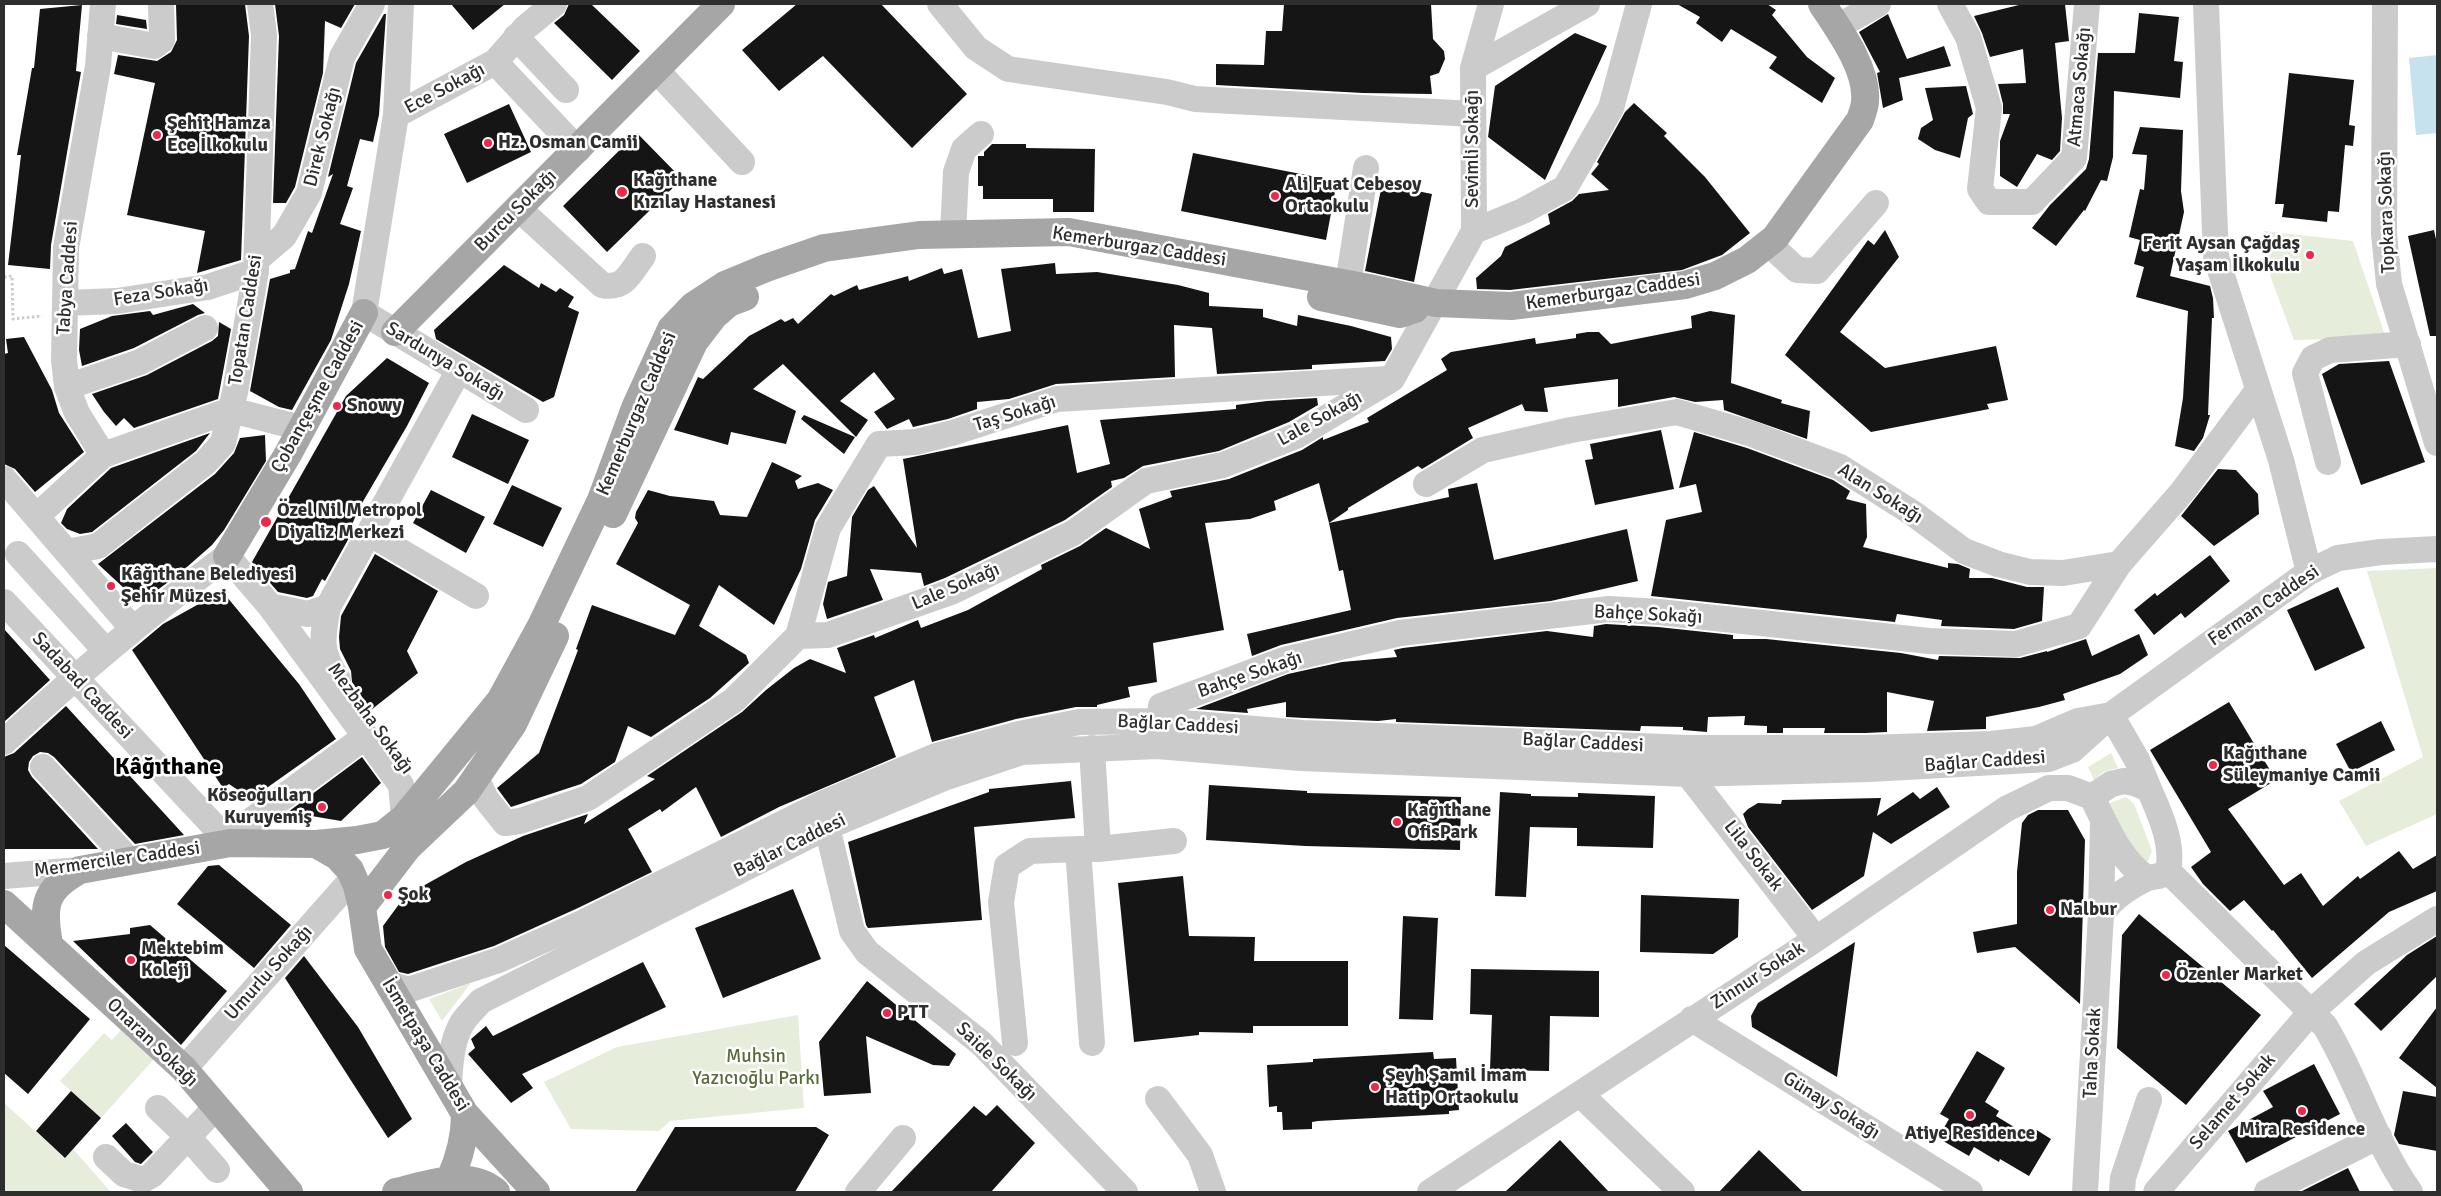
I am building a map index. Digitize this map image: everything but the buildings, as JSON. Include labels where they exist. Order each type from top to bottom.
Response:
[{"type":"main road","name":"Burcu Sokağı","points":[[395,332],[721,4]]},
{"type":"main road","name":"Kemerburgaz Caddesi","points":[[362,907],[408,847],[466,792],[513,724],[694,342],[714,316],[729,303],[830,263],[882,254],[1040,246],[1347,293],[1436,303],[1510,306],[1685,285],[1715,276],[1747,260],[1775,238],[1860,120],[1865,102],[1864,88],[1855,58],[1822,4]]},
{"type":"main road","name":"Kemerburgaz Caddesi","points":[[316,844],[383,835],[420,796],[500,701],[541,626],[601,500],[636,408],[671,329],[694,306],[725,285],[766,268],[824,248],[919,235],[1069,232],[1347,293]]},
{"type":"main road","name":"Çobançeşme Caddesi","points":[[227,556],[301,428],[364,313]]},
{"type":"main road","points":[[408,847],[420,796]]},
{"type":"main road","points":[[228,841],[316,844],[337,856],[350,870],[354,878]]},
{"type":"main road","name":"Mermerciler Caddesi","points":[[80,870],[228,841]]},
{"type":"main road","points":[[49,944],[46,916],[53,888],[64,878],[80,870]]},
{"type":"main road","name":"İsmetpaşa Caddesi","points":[[354,878],[362,907],[368,949],[465,1114],[536,1192]]},
{"type":"main road","name":"Onaran Sokağı","points":[[4,904],[184,1069],[289,1192]]},
{"type":"main road","points":[[450,1179],[460,1156],[465,1136],[465,1114]]},
{"type":"main road","points":[[396,1192],[450,1179],[476,1182],[496,1192]]},
{"type":"street","name":"Tabya Caddesi","points":[[102,455],[77,413],[67,387],[64,360],[66,248],[98,66],[103,4]]},
{"type":"street","points":[[100,36],[154,46],[162,40],[161,4]]},
{"type":"street","name":"Topatan Caddesi","points":[[68,552],[98,546],[206,462],[223,443],[231,410],[256,265],[264,35],[260,4]]},
{"type":"street","name":"Direk Sokağı","points":[[256,265],[284,236],[309,193],[342,57],[372,4]]},
{"type":"street","name":"Çobançeşme Caddesi","points":[[364,313],[396,115],[401,4]]},
{"type":"street","name":"Ece Sokağı","points":[[396,115],[494,62],[516,37],[554,4]]},
{"type":"street","points":[[940,4],[976,48],[1008,69],[1167,92],[1195,99],[1473,114]]},
{"type":"street","name":"Sevimli Sokağı","points":[[1436,303],[1474,231],[1473,68],[1491,4]]},
{"type":"street","points":[[1473,68],[1587,4]]},
{"type":"street","name":"Sevimli Sokağı","points":[[1474,231],[1524,211],[1565,188],[1611,108],[1639,4]]},
{"type":"street","points":[[1837,27],[1878,4]]},
{"type":"street","name":"Atmaca Sokağı","points":[[1950,4],[1968,37],[1989,108],[1980,190],[1989,202],[2032,202],[2074,158],[2087,4]]},
{"type":"street","points":[[2206,4],[2216,257],[2281,460],[2309,572]]},
{"type":"street","name":"Topkara Sokağı","points":[[2385,4],[2384,234],[2389,284],[2437,443]]},
{"type":"street","points":[[516,37],[566,90]]},
{"type":"street","name":"Ece Sokağı","points":[[494,62],[578,150]]},
{"type":"street","points":[[656,70],[742,162]]},
{"type":"street","points":[[953,234],[956,172],[964,149],[981,134]]},
{"type":"street","points":[[1347,293],[1366,168]]},
{"type":"street","points":[[1768,243],[1797,270],[1817,271],[1876,203]]},
{"type":"street","points":[[519,209],[602,285],[613,287],[623,283],[643,256]]},
{"type":"street","name":"Feza Sokağı","points":[[65,308],[208,287],[256,265]]},
{"type":"street","name":"Lale Sokağı","points":[[798,636],[828,636],[951,592],[1073,533],[1146,481],[1223,465],[1296,436],[1392,379],[1436,303]]},
{"type":"street","name":"Sardunya Sokağı","points":[[364,313],[526,410]]},
{"type":"street","points":[[67,387],[140,362],[205,328]]},
{"type":"street","points":[[2328,462],[2305,373],[2313,358],[2330,350],[2408,344]]},
{"type":"street","name":"Mezbaha Sokağı","points":[[420,796],[410,777],[327,664],[322,640],[328,607],[459,370]]},
{"type":"street","name":"Taş Sokağı","points":[[798,636],[828,528],[879,444],[916,442],[952,433],[1057,399],[1392,379]]},
{"type":"street","points":[[2119,564],[2182,492],[2258,390]]},
{"type":"street","points":[[23,544],[102,455],[231,410],[301,428]]},
{"type":"street","name":"Alan Sokağı","points":[[1426,484],[1483,450],[1571,430],[1677,412],[1752,434],[1840,467],[1914,514],[1964,551],[1998,564],[2030,572],[2063,573],[2119,564]]},
{"type":"street","points":[[4,479],[23,544],[106,651]]},
{"type":"street","points":[[369,534],[476,596]]},
{"type":"street","points":[[23,544],[68,552],[133,629]]},
{"type":"street","name":"Ferman Caddesi","points":[[2112,716],[2309,572],[2338,558],[2380,552],[2437,549]]},
{"type":"street","name":"Çobançeşme Caddesi","points":[[4,742],[74,677],[227,556]]},
{"type":"street","name":"Mezbaha Sokağı","points":[[227,556],[270,606],[401,785],[420,796]]},
{"type":"street","name":"Bahçe Sokağı","points":[[1158,733],[1161,706],[1284,660],[1400,633],[1609,609],[1659,612],[1930,641],[2016,644],[2079,626],[2119,564]]},
{"type":"street","name":"Sadabad Caddesi","points":[[4,602],[228,841]]},
{"type":"street","points":[[270,606],[308,614],[328,607]]},
{"type":"street","points":[[476,778],[486,798],[504,823],[520,821],[588,798],[734,700],[798,636]]},
{"type":"street","points":[[2102,914],[2112,900],[2126,889],[2157,875],[2171,858],[2168,843],[2137,760],[2112,716]]},
{"type":"street","name":"Bağlar Caddesi","points":[[449,1086],[450,1064],[457,1034],[461,1024],[481,1001],[827,827],[944,778],[1022,752],[1092,748],[1158,733],[1303,733],[1689,748],[1865,748],[1991,744],[2036,739],[2078,721],[2112,716]]},
{"type":"street","name":"Bağlar Caddesi","points":[[389,984],[408,990],[499,960],[584,922],[665,880],[824,803],[936,756],[1019,734],[1079,722],[1158,733],[1301,758],[1688,774],[1991,764],[2049,759],[2072,750],[2112,716]]},
{"type":"street","points":[[228,841],[366,736]]},
{"type":"street","points":[[1092,748],[1088,849],[1092,1043]]},
{"type":"street","points":[[2049,759],[2067,771],[2098,809],[2124,856],[2139,874],[2157,875],[2325,1026],[2339,1050],[2379,1136],[2410,1192]]},
{"type":"street","points":[[1991,764],[2003,770],[2008,789],[2006,803],[1993,818]]},
{"type":"street","points":[[43,767],[129,860]]},
{"type":"street","name":"Lila Sokak","points":[[1688,774],[1816,939]]},
{"type":"street","points":[[2098,809],[2111,784],[2124,781],[2134,782],[2149,789]]},
{"type":"street","name":"Zinnur Sokak","points":[[1430,1192],[1581,1095],[1692,1019],[1816,939],[1993,818],[2049,788],[2068,788],[2098,809]]},
{"type":"street","name":"Taha Sokak","points":[[2085,1192],[2102,914],[2098,809]]},
{"type":"street","name":"Saide Sokağı","points":[[827,827],[850,926],[863,948],[879,964],[981,1043],[1125,1192]]},
{"type":"street","points":[[1015,1043],[1001,902],[1007,866],[1030,851],[1088,849],[1174,841]]},
{"type":"street","name":"Mermerciler Caddesi","points":[[4,876],[80,870]]},
{"type":"street","name":"Umurlu Sokağı","points":[[184,1069],[354,878]]},
{"type":"street","name":"Selamet Sokak","points":[[2156,1192],[2311,1012],[2366,963],[2437,919]]},
{"type":"street","name":"Günay Sokağı","points":[[1692,1019],[1970,1192]]},
{"type":"street","points":[[1581,1095],[1682,1192]]},
{"type":"street","points":[[1158,1099],[1200,1155],[1213,1192]]},
{"type":"street","points":[[2122,1192],[2123,1178],[2149,1100]]},
{"type":"street","points":[[106,1157],[124,1174],[143,1180],[152,1175],[216,1107]]},
{"type":"street","points":[[158,1108],[188,1137],[217,1170]]},
{"type":"street","points":[[2267,1192],[2379,1136]]},
{"type":"street","points":[[858,1192],[902,1138]]},
{"type":"path","points":[[4,277],[12,276],[13,319],[65,308]]},
{"type":"green space","points":[[2264,231],[2353,241],[2386,338],[2294,340],[2271,278]]},
{"type":"green space","points":[[2437,568],[2437,814],[2366,846],[2339,801],[2423,757],[2367,571]]},
{"type":"green space","points":[[2111,753],[2118,768],[2103,772],[2094,780],[2088,767]]},
{"type":"green space","points":[[2126,797],[2134,804],[2152,851],[2148,861],[2138,862],[2112,815],[2110,803]]},
{"type":"green space","points":[[471,983],[442,1021],[429,999]]},
{"type":"green space","name":"Muhsin Yazıcıoğlu Parkı","points":[[798,1015],[804,1108],[670,1121],[659,1131],[571,1129],[544,1082],[617,1047]]},
{"type":"green space","points":[[121,1030],[154,1059],[101,1118],[60,1081],[104,1033],[112,1040]]},
{"type":"green space","points":[[4,1103],[65,1158],[73,1149],[111,1192],[4,1192]]},
{"type":"water","points":[[2437,55],[2437,133],[2416,135],[2409,58]]},
{"type":"place","name":"Şehit Hamza Ece İlkokulu","points":[[157,135]]},
{"type":"place","name":"Hz. Osman Camii","points":[[488,143]]},
{"type":"place","name":"Kağıthane Kızılay Hastanesi","points":[[622,192]]},
{"type":"place","name":"Ali Fuat Cebesoy Ortaokulu","points":[[1275,196]]},
{"type":"place","name":"Ferit Aysan Çağdaş Yaşam İlkokulu","points":[[2310,255]]},
{"type":"place","name":"Snowy","points":[[337,406]]},
{"type":"place","name":"Özel Nil Metropol Diyaliz Merkezi","points":[[266,522]]},
{"type":"place","name":"Kâğıthane Belediyesi Şehir Müzesi","points":[[111,586]]},
{"type":"place","name":"Kağıthane Süleymaniye Camii","points":[[2213,765]]},
{"type":"place","name":"Köseoğulları Kuruyemiş","points":[[322,807]]},
{"type":"place","name":"Kağıthane OfisPark","points":[[1397,822]]},
{"type":"place","name":"Şok","points":[[388,895]]},
{"type":"place","name":"Nalbur","points":[[2050,910]]},
{"type":"place","name":"Mektebim Koleji","points":[[131,960]]},
{"type":"place","name":"Özenler Market","points":[[2166,975]]},
{"type":"place","name":"PTT","points":[[887,1013]]},
{"type":"place","name":"Şeyh Şamil İmam Hatip Ortaokulu","points":[[1375,1087]]},
{"type":"place","name":"Mira Residence","points":[[2302,1111]]},
{"type":"place","name":"Atiye Residence","points":[[1970,1115]]},
{"type":"district","name":"Kâğıthane","points":[[168,768]]}]
